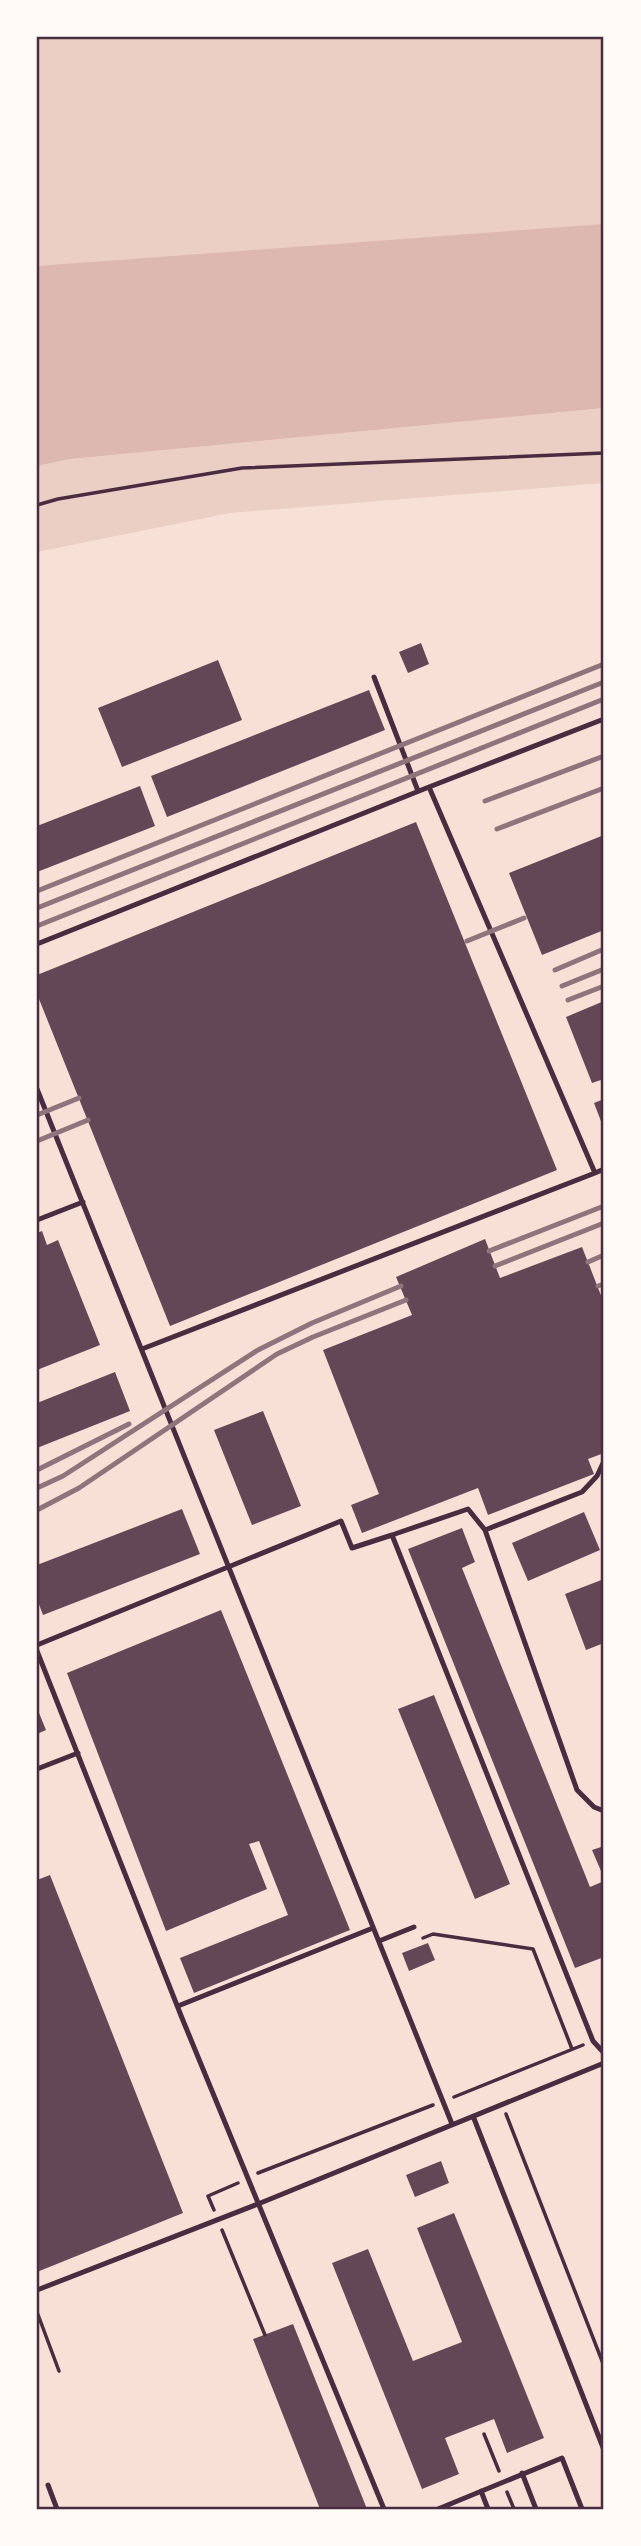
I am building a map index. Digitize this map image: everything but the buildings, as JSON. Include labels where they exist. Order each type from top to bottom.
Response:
[{"type":"lane","points":[[374,677],[418,791]]},
{"type":"lane","points":[[37,944],[604,719]]},
{"type":"lane","points":[[429,787],[595,1173]]},
{"type":"lane","points":[[37,1089],[452,2124]]},
{"type":"lane","points":[[142,1349],[604,1169]]},
{"type":"lane","points":[[37,1220],[83,1202]]},
{"type":"lane","points":[[485,1530],[582,1492],[597,1476],[604,1461]]},
{"type":"lane","points":[[37,1645],[341,1521],[352,1548],[468,1509],[485,1530],[577,1790],[594,1807],[604,1811]]},
{"type":"lane","points":[[392,1535],[593,2041],[604,2053]]},
{"type":"lane","points":[[37,1651],[258,2204],[384,2509]]},
{"type":"lane","points":[[37,1769],[78,1753]]},
{"type":"lane","points":[[379,1941],[414,1927]]},
{"type":"lane","points":[[178,2006],[373,1928]]},
{"type":"lane","points":[[37,2290],[258,2204],[604,2063]]},
{"type":"lane","points":[[473,2116],[604,2447]]},
{"type":"lane","points":[[438,2509],[562,2458],[582,2509]]},
{"type":"lane","points":[[522,2473],[536,2509]]},
{"type":"lane","points":[[48,2485],[57,2509]]},
{"type":"lane","points":[[481,2491],[488,2509]]},
{"type":"path","points":[[37,505],[242,468],[604,453]]},
{"type":"path","points":[[421,1938],[433,1934],[533,1950],[572,2049]]},
{"type":"path","points":[[492,2082],[604,2366]]},
{"type":"path","points":[[37,2312],[60,2371]]},
{"type":"shaded area","points":[[37,37],[604,37],[604,238],[37,285]]},
{"type":"shaded area","points":[[604,224],[604,408],[70,459],[37,466],[37,266]]},
{"type":"shaded area","points":[[604,408],[604,483],[230,513],[37,552],[37,466],[70,459]]},
{"type":"railway","points":[[37,891],[604,664]]},
{"type":"railway","points":[[37,908],[604,682]]},
{"type":"railway","points":[[37,926],[604,699]]},
{"type":"railway","points":[[485,801],[604,756]]},
{"type":"railway","points":[[497,829],[604,788]]},
{"type":"railway","points":[[467,941],[524,918]]},
{"type":"railway","points":[[555,970],[604,949]]},
{"type":"railway","points":[[562,986],[604,969]]},
{"type":"railway","points":[[568,1000],[604,986]]},
{"type":"railway","points":[[37,1115],[79,1098]]},
{"type":"railway","points":[[37,1141],[88,1120]]},
{"type":"railway","points":[[489,1251],[604,1206]]},
{"type":"railway","points":[[495,1266],[604,1223]]},
{"type":"railway","points":[[588,1262],[604,1255]]},
{"type":"railway","points":[[598,1286],[604,1284]]},
{"type":"railway","points":[[37,1488],[63,1476],[258,1350],[312,1323],[401,1286]]},
{"type":"railway","points":[[37,1510],[79,1488],[277,1354],[406,1300]]},
{"type":"railway","points":[[37,1470],[129,1424]]}]
